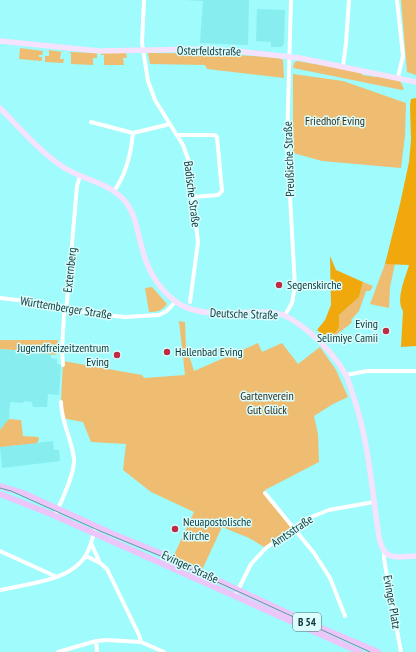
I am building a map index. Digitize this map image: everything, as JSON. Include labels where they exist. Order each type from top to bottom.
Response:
[{"type":"main road","name":"Evinger Straße","points":[[0,486],[22,493],[94,533],[360,652]]},
{"type":"main road","name":"Evinger Straße","points":[[0,494],[96,526],[180,562],[314,625],[378,652]]},
{"type":"street","name":"Badische Straße","points":[[144,0],[143,51],[151,90],[187,153],[198,242],[190,302]]},
{"type":"street","name":"Preußische Straße","points":[[285,315],[292,303],[295,283],[287,147],[291,0]]},
{"type":"street","points":[[343,66],[347,37],[349,0]]},
{"type":"street","points":[[397,0],[403,56],[398,77]]},
{"type":"street","name":"Osterfeldstraße","points":[[0,41],[80,50],[219,50],[289,57],[343,66],[416,82]]},
{"type":"street","name":"Deutsche Straße","points":[[0,108],[55,161],[80,176],[102,184],[114,191],[124,201],[132,213],[144,255],[152,274],[165,292],[175,302],[191,310],[207,313],[262,312],[285,315],[291,318],[325,346],[346,375],[358,412],[363,431],[380,544],[384,552]]},
{"type":"street","points":[[91,122],[133,133],[170,124]]},
{"type":"street","points":[[114,191],[127,164],[133,133]]},
{"type":"street","points":[[177,135],[215,135],[217,137],[222,191],[218,195],[193,198]]},
{"type":"street","name":"Externberg","points":[[63,365],[62,350],[64,314],[77,186],[80,176]]},
{"type":"street","name":"Württemberger Straße","points":[[0,298],[65,307],[94,314],[125,317],[163,314],[175,302]]},
{"type":"street","points":[[346,375],[367,371],[416,371]]},
{"type":"street","points":[[56,512],[72,474],[74,461],[62,418],[61,402]]},
{"type":"street","points":[[265,493],[314,553],[330,578],[345,616]]},
{"type":"street","name":"Amtsstraße","points":[[235,596],[253,562],[266,548],[306,519],[329,510],[374,502]]},
{"type":"street","points":[[0,590],[57,577],[71,570],[86,556],[96,526]]},
{"type":"street","points":[[91,543],[100,563]]},
{"type":"street","points":[[0,551],[57,577]]},
{"type":"street","points":[[384,552],[394,557],[416,556]]},
{"type":"street","name":"Evinger Platz","points":[[384,552],[401,652]]},
{"type":"street","points":[[86,556],[100,563],[107,569],[141,642]]},
{"type":"street","points":[[58,652],[96,641],[107,640],[141,642],[164,652]]},
{"type":"street","points":[[96,641],[97,652]]},
{"type":"shaded area","points":[[185,0],[249,0],[248,45],[200,43],[203,1]]},
{"type":"shaded area","points":[[257,9],[285,10],[284,44],[281,47],[271,47],[271,42],[256,41]]},
{"type":"shaded area","points":[[416,98],[416,346],[401,347],[403,311],[400,301],[409,265],[385,264],[409,162],[411,140],[410,105],[411,99]]},
{"type":"shaded area","points":[[330,256],[336,270],[363,282],[359,297],[339,315],[339,326],[337,331],[326,337],[317,330],[325,320],[331,305]]},
{"type":"shaded area","points":[[0,349],[51,353],[51,358],[57,359],[57,364],[61,365],[59,395],[48,394],[47,407],[33,407],[32,402],[10,402],[9,419],[0,430]]},
{"type":"shaded area","points":[[53,441],[54,450],[59,450],[60,461],[2,468],[0,447]]},
{"type":"green space","points":[[401,0],[416,0],[416,75],[407,72]]},
{"type":"green space","points":[[20,48],[43,51],[42,55],[39,55],[39,57],[42,57],[42,60],[19,59]]},
{"type":"green space","points":[[47,50],[64,52],[61,52],[60,59],[64,59],[63,63],[45,62],[45,56],[49,56],[49,51]]},
{"type":"green space","points":[[68,52],[97,53],[97,58],[93,58],[93,65],[71,64],[71,53]]},
{"type":"green space","points":[[101,53],[126,53],[127,58],[123,58],[124,65],[104,65],[104,55],[101,55]]},
{"type":"green space","points":[[148,53],[214,54],[279,58],[283,60],[284,78],[207,69],[205,65],[150,64]]},
{"type":"green space","points":[[297,61],[362,72],[362,75],[376,77],[377,75],[400,81],[404,89],[402,90],[293,68],[294,63]]},
{"type":"green space","name":"Friedhof Eving","points":[[293,74],[343,81],[406,103],[405,136],[401,168],[322,161],[293,153]]},
{"type":"green space","points":[[385,264],[395,264],[390,287],[389,308],[370,304]]},
{"type":"green space","points":[[363,282],[373,286],[370,291],[366,291],[359,311],[351,320],[352,322],[350,324],[328,340],[317,330],[326,337],[337,331],[339,326],[339,315],[359,297]]},
{"type":"green space","points":[[152,287],[167,304],[159,311],[149,312],[145,288]]},
{"type":"green space","name":"Gartenverein Gut Glück","points":[[179,321],[185,322],[186,346],[194,371],[258,343],[262,352],[282,343],[298,364],[320,347],[336,370],[348,397],[333,404],[314,416],[318,434],[319,462],[265,490],[265,493],[293,528],[266,548],[249,538],[222,527],[202,570],[173,557],[194,512],[151,492],[123,470],[126,444],[91,442],[83,422],[62,418],[61,402],[63,361],[142,375],[144,378],[185,375]]},
{"type":"green space","points":[[0,340],[58,340],[56,355],[0,349]]},
{"type":"green space","points":[[9,419],[21,420],[23,436],[38,437],[39,439],[37,443],[0,447],[0,430]]},
{"type":"tram line","points":[[0,488],[11,491],[100,531],[163,557],[370,652]]},
{"type":"place","name":"Segenskirche","points":[[279,285]]},
{"type":"place","name":"Eving Selimiye Camii","points":[[386,331]]},
{"type":"place","name":"Hallenbad Eving","points":[[167,352]]},
{"type":"place","name":"Jugendfreizeitzentrum Eving","points":[[117,355]]},
{"type":"place","name":"Neuapostolische Kirche","points":[[175,529]]}]
